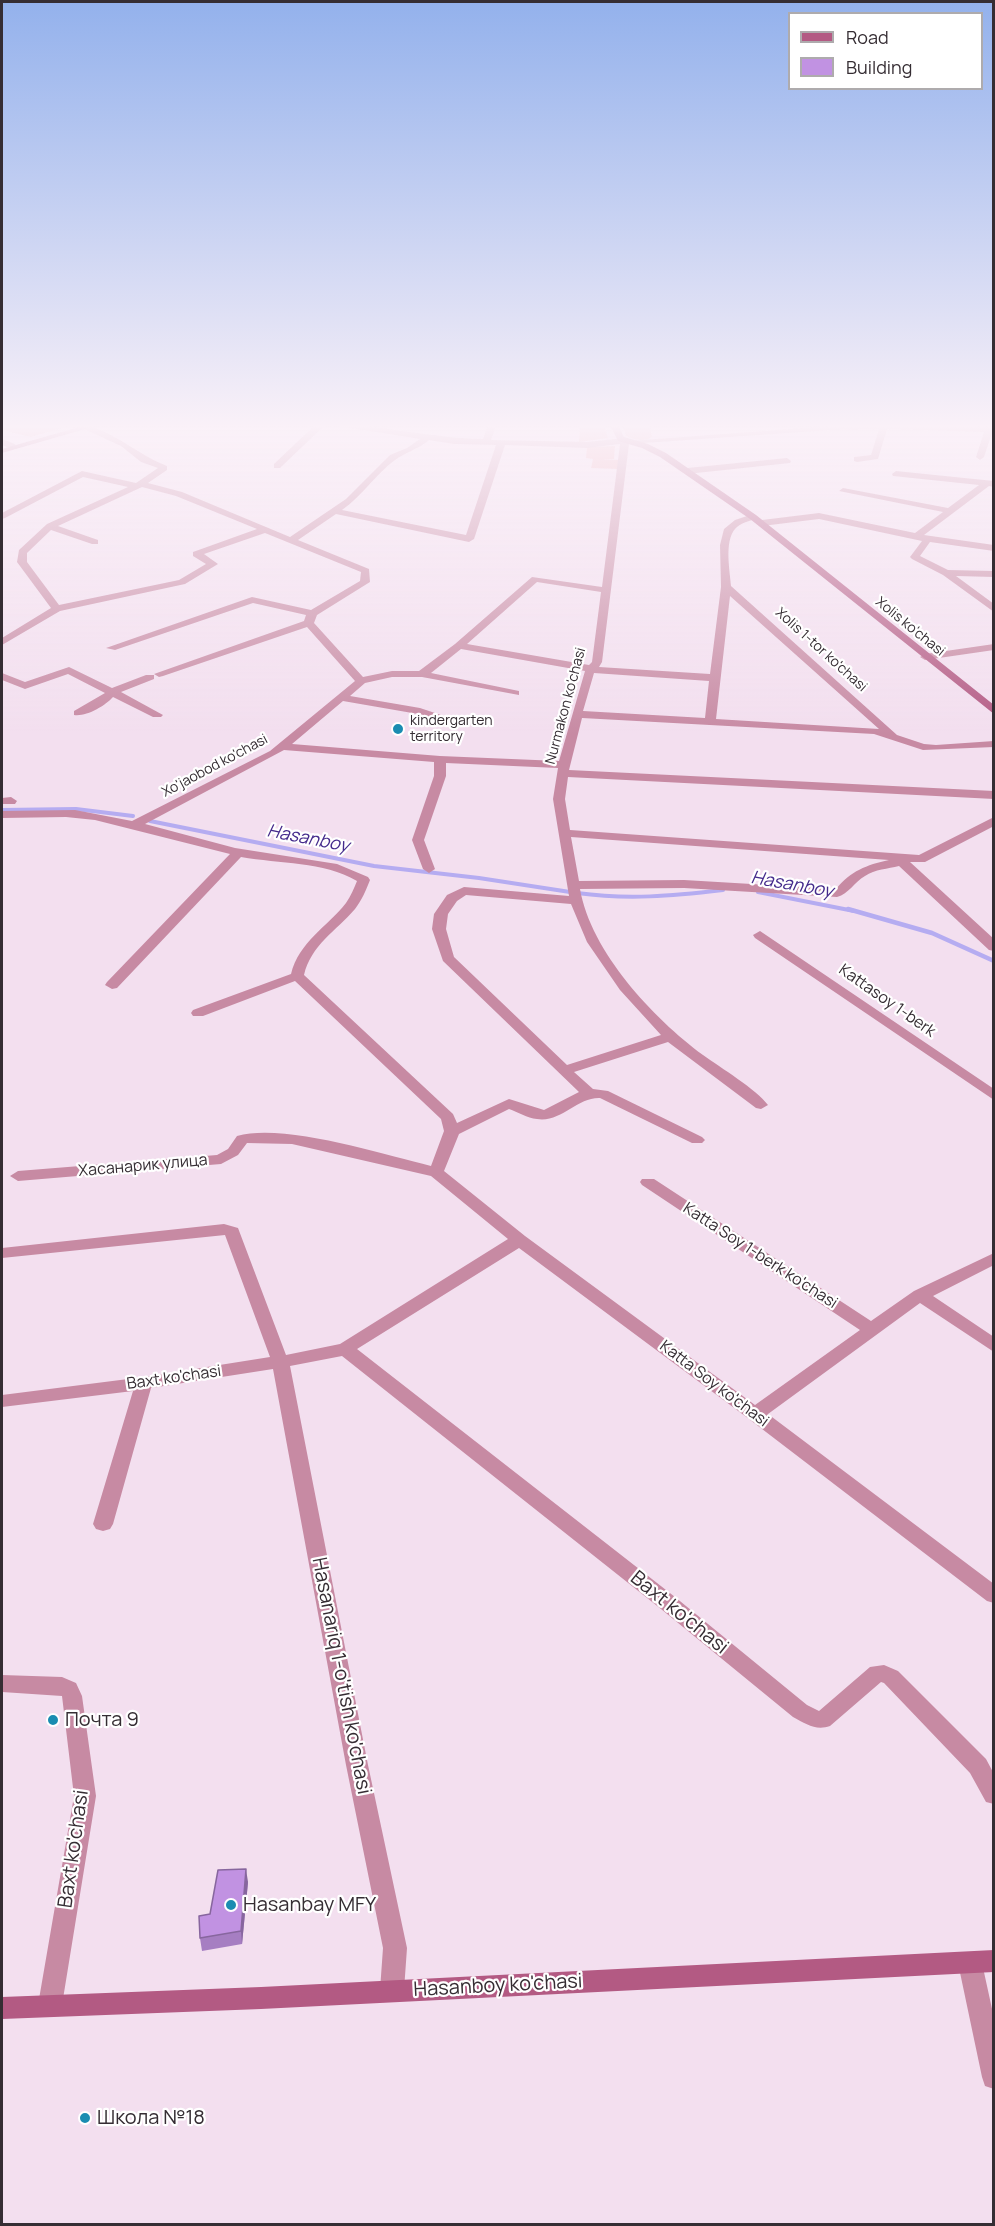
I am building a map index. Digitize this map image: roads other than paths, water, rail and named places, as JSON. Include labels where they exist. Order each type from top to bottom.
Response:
[{"type":"street","points":[[49,527],[22,552],[22,562],[57,609]]},
{"type":"street","points":[[52,527],[94,542]]},
{"type":"street","points":[[78,713],[105,699],[111,692],[310,618],[365,582],[366,571],[257,527]]},
{"type":"street","points":[[290,541],[311,527]]},
{"type":"street","points":[[412,527],[470,539],[474,527]]},
{"type":"street","name":"Nurmakon ko'chasi","points":[[615,527],[597,662],[587,675],[563,769],[559,799],[576,901],[594,942],[620,980],[670,1037],[761,1104]]},
{"type":"street","points":[[710,721],[726,586],[724,545],[732,527]]},
{"type":"street","name":"Xolis ko'chasi","points":[[766,527],[993,711]]},
{"type":"street","points":[[869,527],[916,537],[993,548],[993,534]]},
{"type":"street","points":[[916,537],[929,527]]},
{"type":"street","points":[[2,642],[57,609],[182,582],[213,564],[196,554],[264,530]]},
{"type":"street","points":[[928,539],[915,557],[946,573],[993,609]]},
{"type":"street","points":[[946,573],[993,574]]},
{"type":"street","points":[[422,674],[459,646],[535,579],[605,590]]},
{"type":"street","name":"Xolis 1-tor ko'chasi","points":[[726,586],[894,736]]},
{"type":"street","points":[[111,648],[252,600],[310,618],[361,681]]},
{"type":"street","points":[[459,646],[593,670],[715,678]]},
{"type":"street","points":[[925,657],[993,647]]},
{"type":"street","points":[[2,676],[25,686],[69,670],[157,715]]},
{"type":"street","name":"Xo'jaobod ko'chasi","points":[[134,825],[284,747],[361,681],[392,674],[422,674],[515,693]]},
{"type":"street","points":[[342,698],[420,711],[456,722]]},
{"type":"street","points":[[578,714],[875,731],[923,747],[936,748],[993,744]]},
{"type":"street","points":[[284,747],[563,769],[993,795]]},
{"type":"street","points":[[429,869],[418,840],[440,776],[440,759]]},
{"type":"street","points":[[2,815],[67,813],[134,825],[239,852],[338,867],[356,873],[364,880],[352,904],[310,945],[299,963],[297,976]]},
{"type":"street","points":[[565,833],[921,859],[991,824]]},
{"type":"street","points":[[111,985],[239,852]]},
{"type":"street","points":[[574,885],[684,884],[837,893],[863,869],[900,859]]},
{"type":"street","points":[[900,859],[993,947]]},
{"type":"street","points":[[576,901],[464,891],[452,898],[441,914],[439,929],[448,958],[589,1093]]},
{"type":"street","name":"Kattasoy 1-berk","points":[[760,935],[993,1096]]},
{"type":"street","points":[[198,1013],[297,976]]},
{"type":"street","points":[[297,976],[448,1117],[452,1131],[435,1172]]},
{"type":"street","points":[[564,1071],[670,1037]]},
{"type":"street","points":[[452,1131],[503,1104],[516,1104],[537,1115],[547,1115],[589,1093],[603,1094],[697,1140]]},
{"type":"street","name":"Хасанарик улица","points":[[18,1176],[221,1160],[233,1152],[242,1139],[253,1137],[292,1139],[435,1172]]},
{"type":"street","name":"Katta Soy ko'chasi","points":[[435,1172],[519,1240],[755,1414],[993,1595]]},
{"type":"street","name":"Katta Soy 1-berk ko'chasi","points":[[648,1182],[872,1330]]},
{"type":"street","points":[[2,1253],[229,1230],[280,1362]]},
{"type":"street","name":"Baxt ko'chasi","points":[[2,1401],[144,1383],[280,1362],[345,1349],[519,1240]]},
{"type":"street","points":[[755,1414],[920,1295],[993,1258]]},
{"type":"street","points":[[920,1295],[993,1346]]},
{"type":"street","name":"Baxt ko'chasi","points":[[345,1349],[668,1603],[800,1711],[817,1720],[823,1720],[877,1673],[884,1673],[891,1677],[978,1766],[993,1795]]},
{"type":"street","name":"Hasanariq 1-o'tish ko'chasi","points":[[280,1362],[357,1765],[395,1948],[392,1990]]},
{"type":"street","points":[[103,1524],[144,1383]]},
{"type":"street","name":"Baxt ko'chasi","points":[[2,1684],[62,1686],[69,1689],[72,1696],[85,1796],[50,2006]]},
{"type":"street","name":"Hasanboy ko'chasi","points":[[2,2008],[993,1961]]},
{"type":"street","points":[[970,1963],[993,2077]]},
{"type":"waterway","name":"Hasanboy","points":[[2,810],[76,809],[133,816]]},
{"type":"waterway","name":"Hasanboy","points":[[150,821],[374,866],[479,878],[570,892]]},
{"type":"waterway","name":"Hasanboy","points":[[577,893],[650,896],[723,890]]},
{"type":"waterway","name":"Hasanboy","points":[[758,892],[854,911]]},
{"type":"waterway","name":"Hasanboy","points":[[848,909],[932,933],[994,961]]},
{"type":"place","name":"kindergarten territory","points":[[398,729]]},
{"type":"place","name":"Почта 9","points":[[53,1720]]},
{"type":"place","name":"Hasanbay MFY","points":[[231,1905]]},
{"type":"place","name":"Школа №18","points":[[85,2118]]}]
